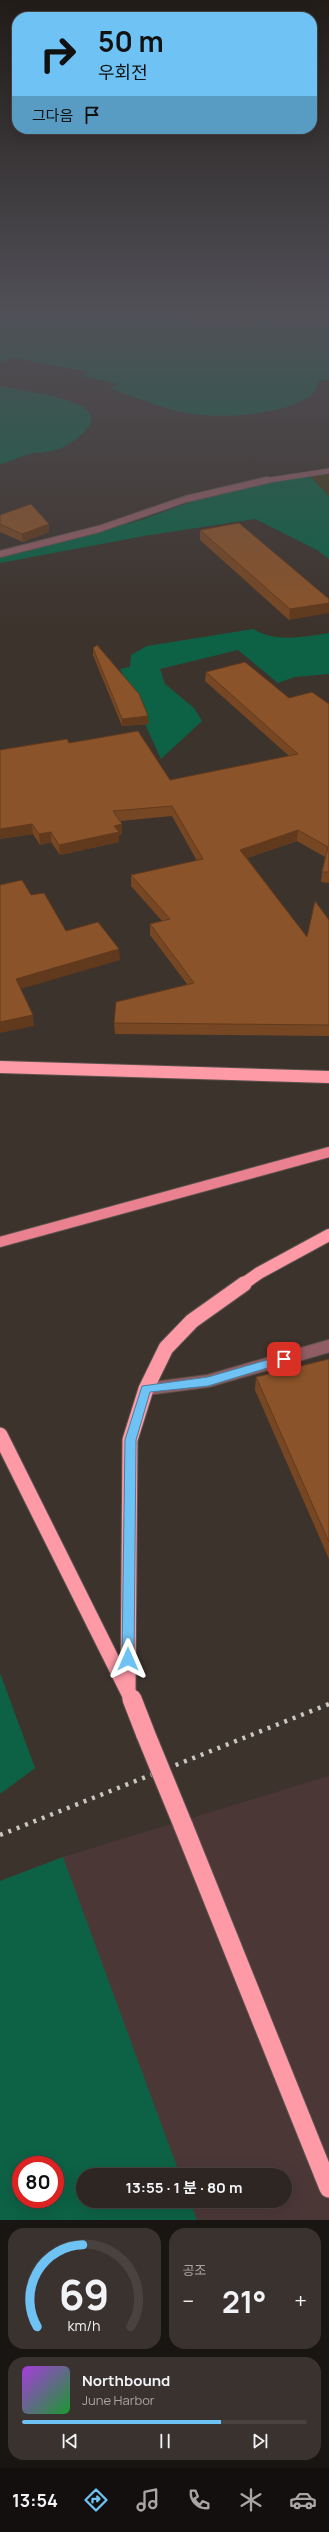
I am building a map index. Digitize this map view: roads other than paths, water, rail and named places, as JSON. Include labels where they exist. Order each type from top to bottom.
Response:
[{"type":"highway","points":[[0,1067],[329,1076]]},
{"type":"highway","points":[[128,1690],[130,1440],[146,1389],[166,1348],[192,1321],[259,1273],[329,1235]]},
{"type":"highway","points":[[0,1435],[128,1690],[329,2188]]},
{"type":"main road","points":[[0,1242],[329,1152]]},
{"type":"street","points":[[0,554],[105,527],[186,498],[275,478],[329,471]]},
{"type":"street","points":[[146,1389],[208,1381],[329,1346]]},
{"type":"railway","points":[[0,1835],[329,1704]]}]
